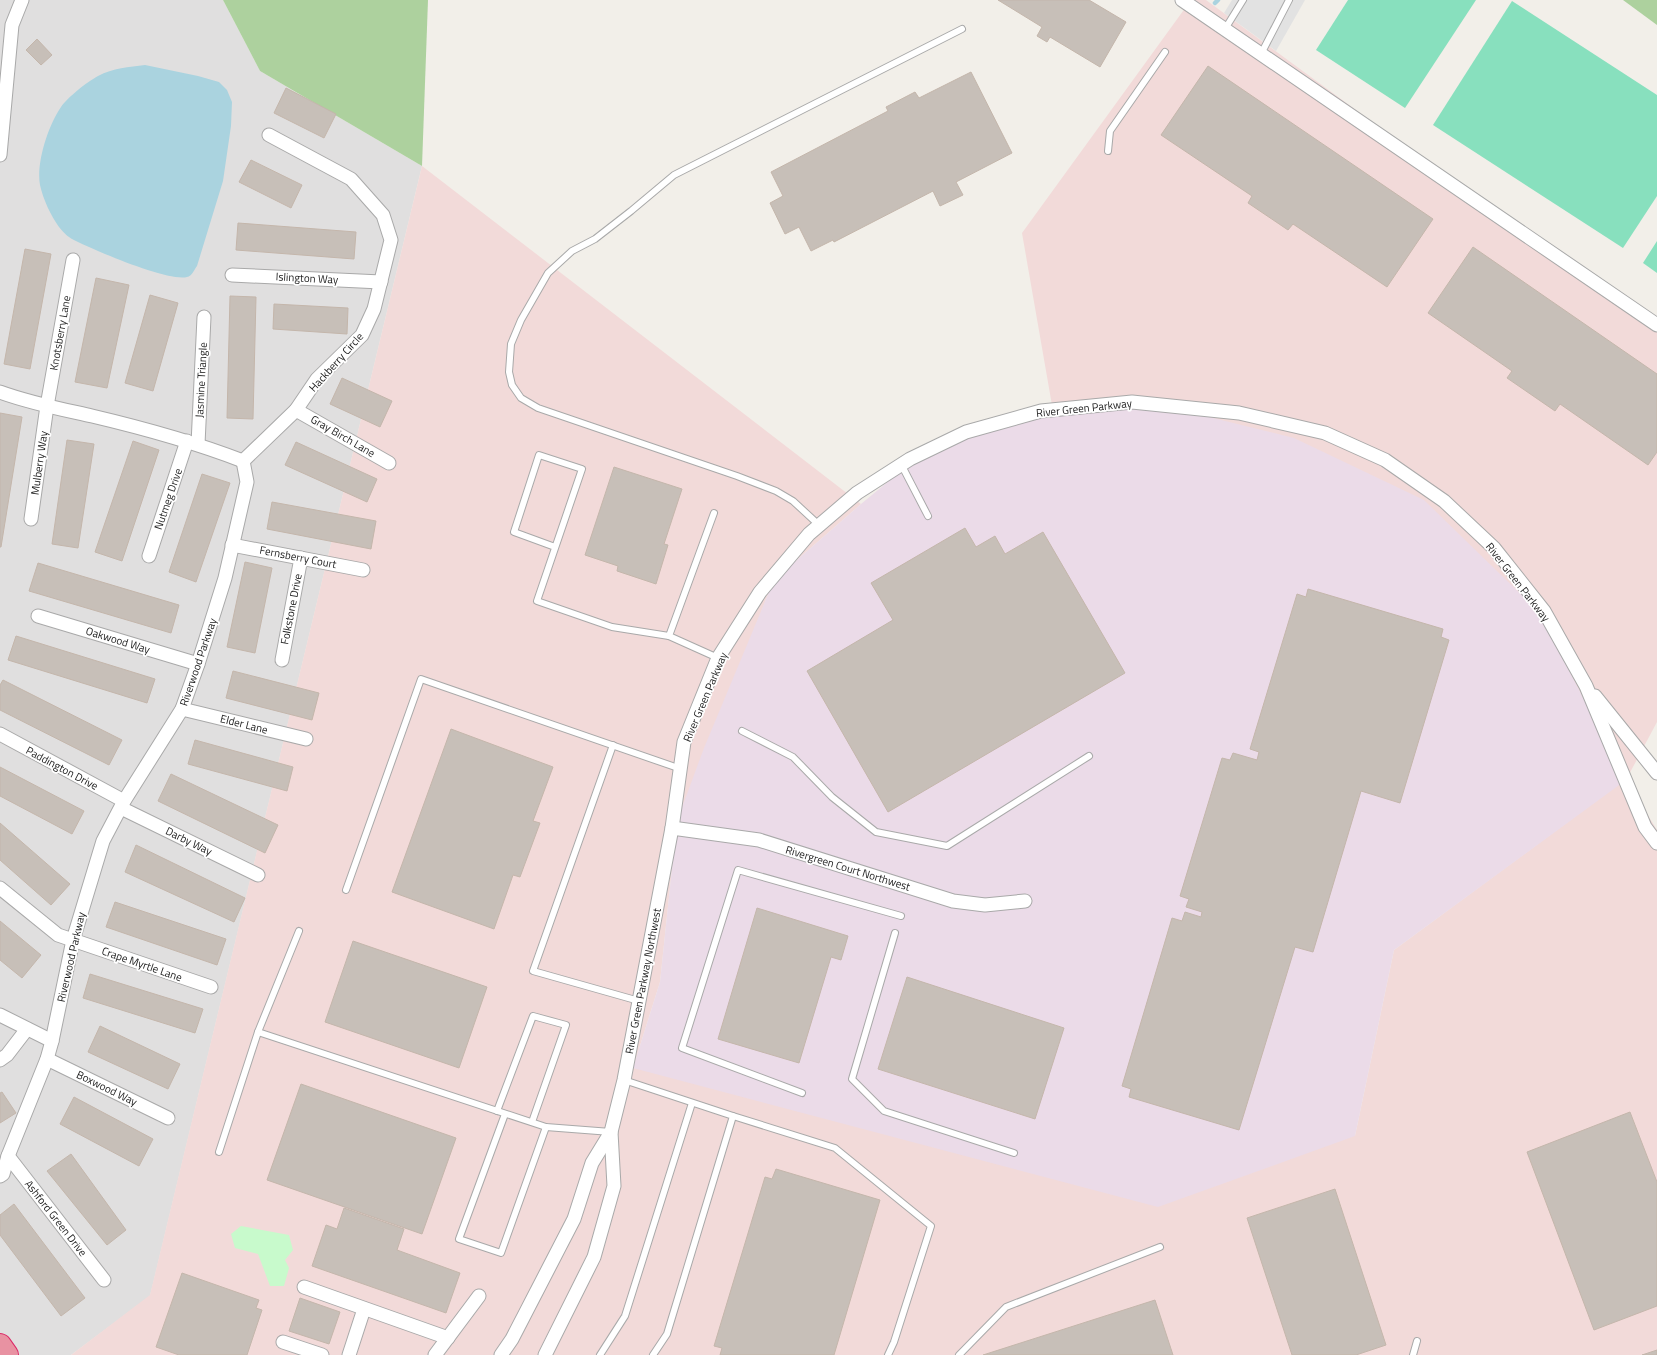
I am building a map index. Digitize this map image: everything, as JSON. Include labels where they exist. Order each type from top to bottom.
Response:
[{"type":"highway","points":[[0,1345],[7,1355]]},
{"type":"street","points":[[0,155],[12,25],[22,0]]},
{"type":"street","points":[[1182,0],[1657,326]]},
{"type":"street","name":"Hackberry Circle","points":[[243,461],[296,410],[317,379],[362,335],[374,309],[382,282],[391,240],[383,215],[350,179],[269,135]]},
{"type":"street","name":"Knotsberry Lane","points":[[47,406],[74,260]]},
{"type":"street","name":"Islington Way","points":[[232,275],[382,282]]},
{"type":"street","name":"Jasmine Triangle","points":[[193,443],[204,317]]},
{"type":"street","points":[[0,392],[47,406],[92,416],[193,443],[243,461]]},
{"type":"street","name":"River Green Parkway","points":[[672,828],[684,742],[718,658],[760,592],[809,534],[857,493],[901,464],[966,432],[1036,412],[1132,402],[1239,413],[1325,433],[1385,460],[1444,501],[1494,548],[1544,611],[1586,686],[1645,827],[1657,843]]},
{"type":"street","name":"Mulberry Way","points":[[31,519],[47,406]]},
{"type":"street","name":"Gray Birch Lane","points":[[296,410],[389,463]]},
{"type":"street","name":"Nutmeg Drive","points":[[149,556],[193,443]]},
{"type":"street","name":"Riverwood Parkway","points":[[0,1176],[3,1174],[4,1156],[47,1059],[73,940],[103,841],[122,804],[182,709],[198,664],[221,592],[248,482],[243,461]]},
{"type":"street","name":"Fernsberry Court","points":[[232,545],[363,570]]},
{"type":"street","name":"Folkstone Drive","points":[[282,660],[301,558]]},
{"type":"street","name":"Oakwood Way","points":[[38,616],[198,664]]},
{"type":"street","name":"River Green Parkway","points":[[1586,686],[1657,773]]},
{"type":"street","name":"Elder Lane","points":[[182,709],[306,740]]},
{"type":"street","name":"Paddington Drive","points":[[0,734],[122,804]]},
{"type":"street","name":"Darby Way","points":[[122,804],[258,875]]},
{"type":"street","name":"River Green Parkway Northwest","points":[[545,1355],[594,1257],[614,1186],[611,1132],[624,1080],[672,828]]},
{"type":"street","name":"Rivergreen Court Northwest","points":[[672,828],[758,840],[953,901],[985,905],[1025,901]]},
{"type":"street","name":"Crape Myrtle Lane","points":[[0,888],[58,935],[211,988]]},
{"type":"street","points":[[0,1015],[52,1041]]},
{"type":"street","points":[[0,1060],[7,1055],[27,1029]]},
{"type":"street","name":"Boxwood Way","points":[[47,1059],[168,1118]]},
{"type":"street","name":"River Green Parkway Northwest","points":[[501,1355],[512,1339],[574,1219],[592,1163],[611,1132]]},
{"type":"street","name":"Ashford Green Drive","points":[[4,1156],[104,1280]]},
{"type":"street","points":[[304,1287],[448,1338]]},
{"type":"street","points":[[435,1355],[479,1296]]},
{"type":"street","points":[[349,1355],[364,1309]]},
{"type":"street","points":[[283,1342],[322,1355]]},
{"type":"lane","points":[[1225,30],[1242,0]]},
{"type":"lane","points":[[1261,54],[1289,0]]},
{"type":"lane","points":[[819,525],[793,501],[776,491],[737,476],[538,408],[521,398],[512,385],[509,372],[511,344],[522,320],[548,273],[572,251],[595,240],[674,175],[962,29]]},
{"type":"lane","points":[[1108,151],[1110,132],[1165,52]]},
{"type":"lane","points":[[555,547],[514,532],[539,455],[582,469],[537,601],[612,627],[669,636],[718,658]]},
{"type":"lane","points":[[901,464],[928,516]]},
{"type":"lane","points":[[669,636],[714,513]]},
{"type":"lane","points":[[346,890],[421,679],[680,769]]},
{"type":"lane","points":[[742,731],[793,757],[832,797],[876,832],[947,846],[1089,756]]},
{"type":"lane","points":[[612,745],[533,971],[639,1002]]},
{"type":"lane","points":[[802,1093],[682,1048],[738,870],[901,916]]},
{"type":"lane","points":[[219,1152],[258,1032],[300,931]]},
{"type":"lane","points":[[895,933],[852,1079],[884,1111],[1014,1153]]},
{"type":"lane","points":[[497,1111],[533,1016],[566,1025],[532,1122]]},
{"type":"lane","points":[[258,1032],[546,1127],[611,1132]]},
{"type":"lane","points":[[624,1080],[836,1148],[931,1226],[894,1342],[888,1355]]},
{"type":"lane","points":[[600,1355],[625,1316],[692,1103]]},
{"type":"lane","points":[[505,1114],[459,1239],[501,1253],[546,1127]]},
{"type":"lane","points":[[653,1355],[667,1334],[733,1116]]},
{"type":"lane","points":[[959,1355],[1006,1307],[1160,1247]]},
{"type":"lane","points":[[1413,1355],[1417,1341]]},
{"type":"shaded area","points":[[0,0],[223,0],[260,71],[422,166],[150,1296],[71,1355],[0,1355]]},
{"type":"shaded area","points":[[1191,0],[1206,0],[1657,331],[1657,722],[1626,780],[1657,830],[1657,1355],[71,1355],[150,1295],[422,166],[861,504],[774,580],[677,821],[660,982],[633,1068],[1355,1136],[1394,950],[1626,779],[1053,411],[1022,233]]},
{"type":"shaded area","points":[[1232,0],[1305,0],[1276,51],[1224,13]]},
{"type":"shaded area","points":[[1152,403],[1294,438],[1424,500],[1538,611],[1626,780],[1394,950],[1355,1136],[1158,1207],[633,1068],[660,982],[677,821],[704,748],[774,580],[913,461],[966,425]]},
{"type":"green space","points":[[223,0],[428,0],[422,166],[260,71]]},
{"type":"green space","points":[[1348,0],[1476,0],[1405,108],[1316,50]]},
{"type":"green space","points":[[1623,0],[1657,0],[1657,25]]},
{"type":"green space","points":[[1512,1],[1657,95],[1657,196],[1623,248],[1433,125]]},
{"type":"green space","points":[[1657,241],[1657,273],[1643,263]]},
{"type":"green space","points":[[241,1226],[289,1235],[293,1250],[285,1260],[289,1268],[284,1286],[270,1286],[258,1254],[235,1248],[231,1234]]},
{"type":"water","points":[[145,65],[219,82],[227,90],[232,102],[231,126],[223,181],[197,266],[192,274],[187,277],[164,275],[147,270],[112,257],[70,238],[60,229],[53,218],[45,202],[40,185],[39,176],[41,156],[44,145],[56,115],[64,103],[83,86],[104,73],[121,68]]},
{"type":"building","points":[[998,0],[1089,0],[1126,22],[1100,67],[1050,37],[1047,42],[1037,36],[1042,27]]},
{"type":"building","points":[[37,39],[52,55],[41,65],[26,50]]},
{"type":"building","points":[[1208,66],[1433,219],[1387,287],[1293,224],[1288,230],[1248,203],[1252,196],[1161,135]]},
{"type":"building","points":[[971,72],[1012,153],[956,182],[963,195],[940,206],[933,191],[834,242],[833,240],[811,251],[799,227],[785,234],[770,203],[783,196],[771,172],[888,111],[886,107],[915,92],[919,98]]},
{"type":"building","points":[[286,88],[336,114],[324,138],[274,113]]},
{"type":"building","points":[[251,160],[302,185],[291,208],[239,182]]},
{"type":"building","points":[[238,223],[356,232],[354,259],[236,250]]},
{"type":"building","points":[[1473,247],[1657,374],[1657,452],[1648,465],[1560,404],[1555,411],[1507,378],[1512,371],[1428,313]]},
{"type":"building","points":[[25,249],[51,254],[30,369],[4,364]]},
{"type":"building","points":[[96,278],[129,285],[107,388],[75,382]]},
{"type":"building","points":[[150,295],[178,303],[153,391],[125,383]]},
{"type":"building","points":[[230,296],[256,297],[253,419],[227,418]]},
{"type":"building","points":[[274,304],[348,308],[347,334],[273,329]]},
{"type":"building","points":[[342,378],[392,401],[380,427],[330,404]]},
{"type":"building","points":[[0,413],[22,417],[1,547],[0,547]]},
{"type":"building","points":[[67,440],[94,444],[78,548],[52,544]]},
{"type":"building","points":[[133,441],[159,450],[122,561],[95,552]]},
{"type":"building","points":[[296,442],[377,479],[367,502],[285,465]]},
{"type":"building","points":[[614,467],[682,489],[664,544],[668,545],[656,584],[617,571],[618,566],[585,555]]},
{"type":"building","points":[[202,474],[230,483],[196,582],[169,572]]},
{"type":"building","points":[[272,502],[376,521],[371,549],[267,529]]},
{"type":"building","points":[[965,528],[976,547],[995,536],[1005,554],[1043,532],[1125,673],[888,812],[807,671],[893,620],[871,583]]},
{"type":"building","points":[[245,562],[272,568],[255,653],[227,647]]},
{"type":"building","points":[[38,563],[179,605],[171,633],[29,591]]},
{"type":"building","points":[[1308,589],[1443,629],[1441,637],[1449,640],[1400,803],[1361,791],[1313,952],[1295,947],[1239,1130],[1129,1097],[1131,1089],[1122,1086],[1172,918],[1182,921],[1185,912],[1201,917],[1202,912],[1186,907],[1189,899],[1180,896],[1222,758],[1230,760],[1233,753],[1257,760],[1259,752],[1250,749],[1297,594],[1306,597]]},
{"type":"building","points":[[16,636],[155,679],[147,703],[8,660]]},
{"type":"building","points":[[233,671],[319,693],[312,720],[226,698]]},
{"type":"building","points":[[3,680],[122,740],[109,765],[0,710],[0,685]]},
{"type":"building","points":[[451,729],[553,767],[533,821],[540,823],[520,877],[513,875],[494,929],[392,892]]},
{"type":"building","points":[[195,740],[293,767],[287,791],[188,764]]},
{"type":"building","points":[[0,767],[84,811],[72,834],[0,796]]},
{"type":"building","points":[[171,774],[278,825],[265,853],[158,801]]},
{"type":"building","points":[[0,823],[70,884],[51,905],[0,860]]},
{"type":"building","points":[[136,845],[245,898],[234,922],[125,872]]},
{"type":"building","points":[[115,902],[226,939],[217,965],[106,927]]},
{"type":"building","points":[[757,908],[848,936],[841,960],[831,957],[799,1063],[718,1039]]},
{"type":"building","points":[[0,921],[41,955],[22,978],[0,960]]},
{"type":"building","points":[[353,941],[487,987],[459,1068],[325,1022]]},
{"type":"building","points":[[90,974],[203,1009],[195,1033],[83,998]]},
{"type":"building","points":[[907,977],[1064,1028],[1035,1119],[878,1069]]},
{"type":"building","points":[[100,1026],[180,1064],[168,1089],[88,1052]]},
{"type":"building","points":[[301,1084],[456,1138],[422,1234],[267,1180]]},
{"type":"building","points":[[2,1092],[16,1113],[0,1123],[0,1093]]},
{"type":"building","points":[[74,1097],[153,1139],[139,1166],[60,1124]]},
{"type":"building","points":[[1630,1112],[1657,1182],[1657,1306],[1594,1330],[1527,1152]]},
{"type":"building","points":[[71,1154],[126,1230],[107,1245],[47,1171]]},
{"type":"building","points":[[776,1169],[880,1200],[834,1355],[720,1355],[722,1348],[714,1346],[765,1177],[772,1179]]},
{"type":"building","points":[[1335,1189],[1386,1345],[1356,1355],[1292,1355],[1247,1218]]},
{"type":"building","points":[[14,1204],[85,1298],[61,1316],[0,1235],[0,1215]]},
{"type":"building","points":[[344,1208],[404,1229],[397,1250],[460,1273],[446,1313],[312,1266],[326,1225],[337,1229]]},
{"type":"building","points":[[182,1273],[259,1300],[256,1308],[262,1310],[247,1355],[179,1355],[156,1347]]},
{"type":"building","points":[[300,1298],[340,1312],[329,1344],[289,1331]]},
{"type":"building","points":[[1155,1300],[1173,1355],[983,1355]]},
{"type":"building","points":[[1657,1350],[1657,1355],[1642,1355]]},
{"type":"waterway","points":[[1215,3],[1218,0]]}]
